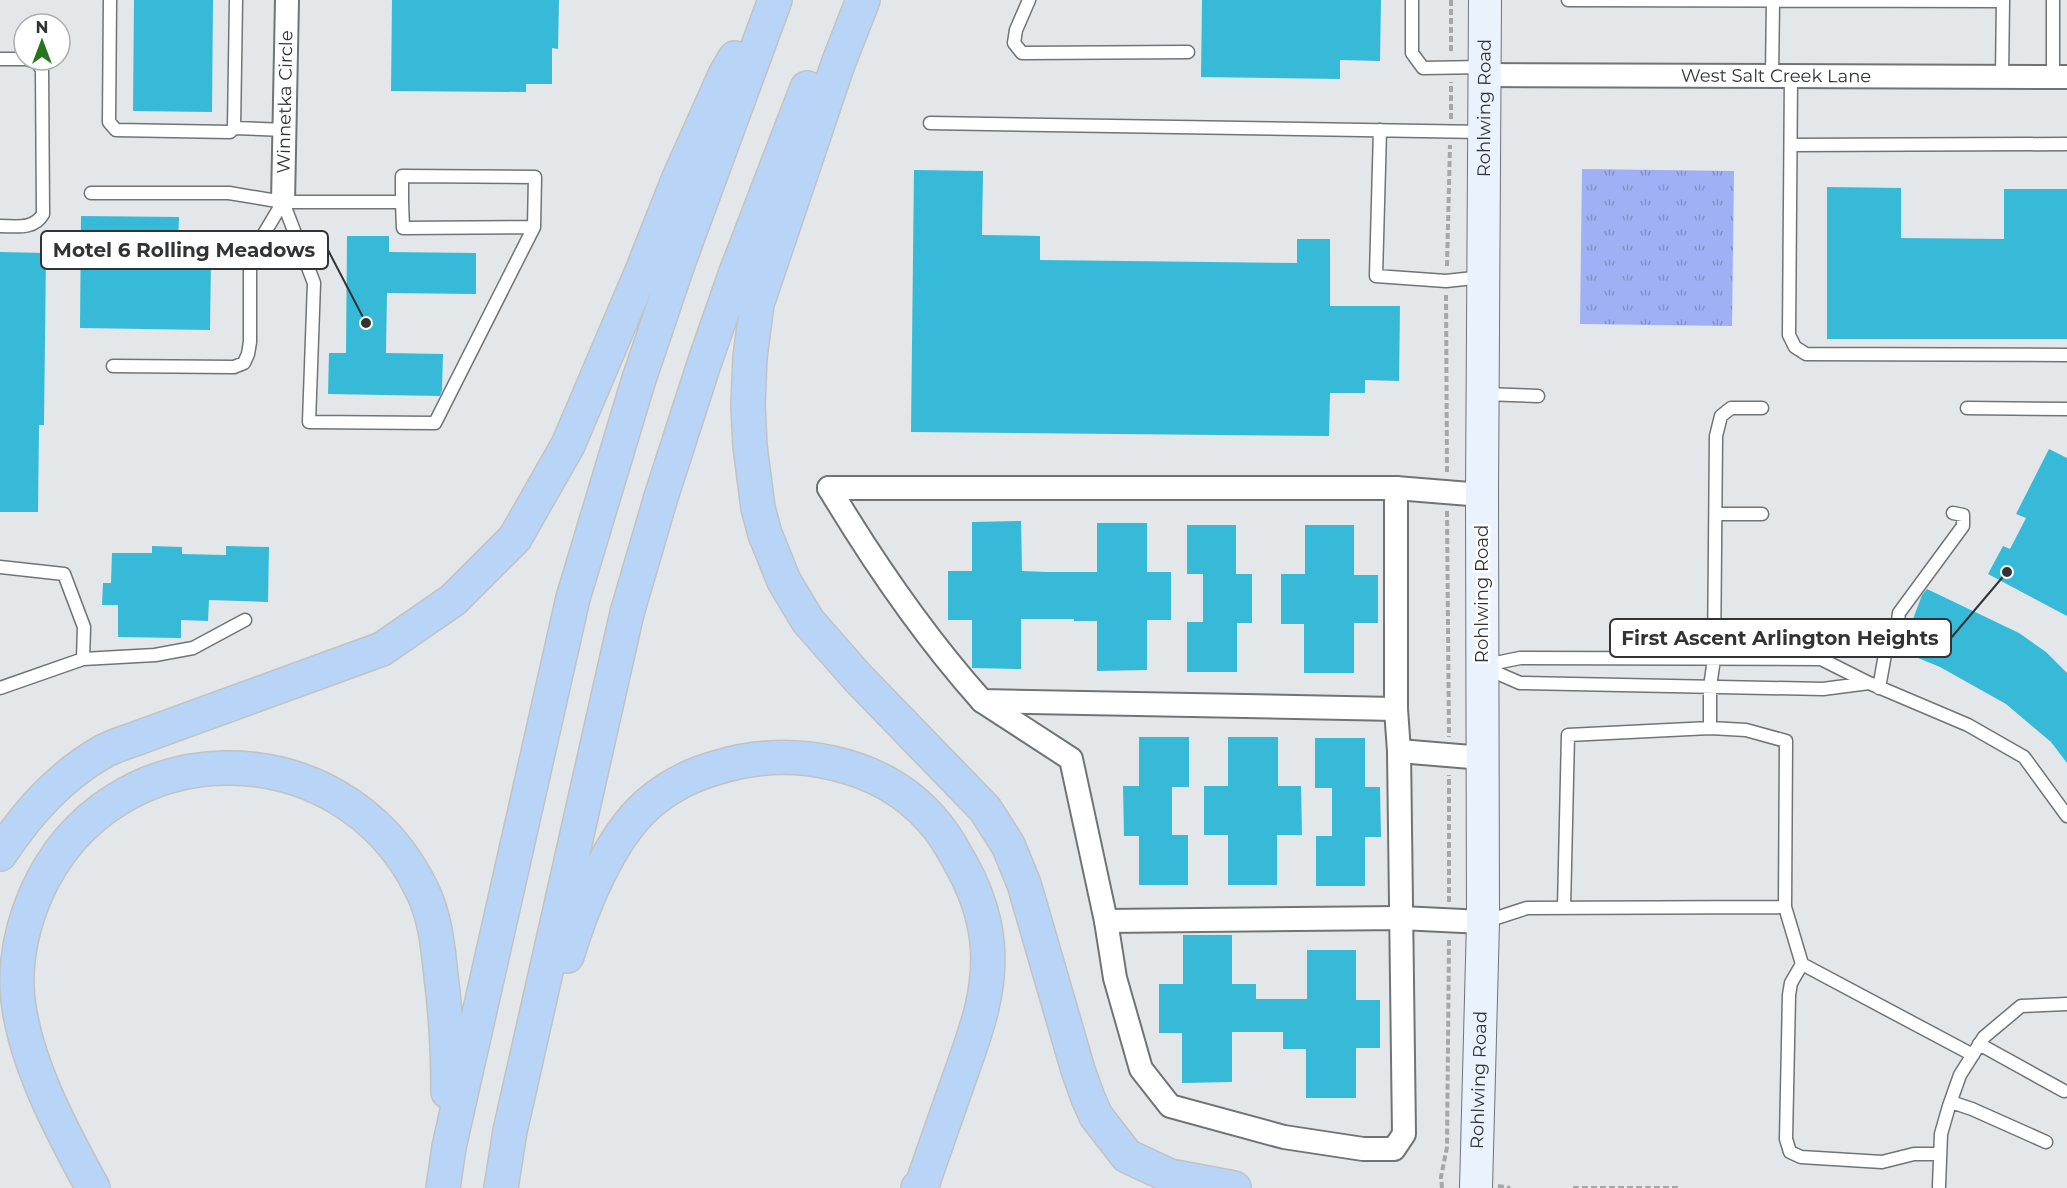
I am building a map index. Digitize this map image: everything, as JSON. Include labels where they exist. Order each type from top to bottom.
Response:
[{"type":"highway","points":[[0,854],[30,813],[53,788],[86,762],[106,750],[142,736],[382,649],[453,600],[515,538],[568,445],[678,180],[725,75],[770,0]]},
{"type":"highway","points":[[443,1188],[449,1147],[573,598],[638,382],[679,261],[775,0]]},
{"type":"highway","points":[[501,1188],[510,1131],[627,613],[704,364],[735,275],[842,0]]},
{"type":"highway","points":[[863,0],[838,64],[757,304],[750,357],[748,405],[753,483],[765,534],[784,581],[808,621],[858,678],[969,790],[1000,830],[1024,884],[1078,1070],[1096,1116],[1127,1156],[1170,1176],[1234,1188]]},
{"type":"highway","points":[[510,1131],[550,1030],[567,954],[598,874],[622,834],[646,806],[671,787],[705,771],[757,758],[789,756],[823,760],[852,768],[880,780],[906,796],[931,819],[948,840],[969,877],[980,906],[988,959],[984,1005],[923,1182],[918,1188]]},
{"type":"highway","points":[[93,1188],[62,1127],[26,1041],[17,988],[21,934],[43,879],[77,832],[117,800],[157,780],[195,770],[243,768],[282,774],[323,788],[366,815],[387,836],[409,864],[423,891],[439,957],[448,1032],[449,1147]]},
{"type":"main road","name":"Rohlwing Road","points":[[1476,1188],[1483,922],[1481,666],[1485,0]]},
{"type":"street","name":"Winnetka Circle","points":[[283,202],[287,0]]},
{"type":"street","name":"West Salt Creek Lane","points":[[1485,71],[2060,77]]},
{"type":"street","points":[[1396,488],[1396,710],[1399,751],[1404,1134],[1394,1149],[1363,1149],[1284,1137],[1170,1106],[1141,1069],[1115,978],[1106,921],[1071,759],[982,700],[947,662],[863,545],[829,488],[1396,488],[1482,495]]},
{"type":"street","points":[[982,700],[1396,710]]},
{"type":"street","points":[[1399,751],[1483,758]]},
{"type":"street","points":[[1106,921],[1401,918],[1483,922]]},
{"type":"lane","points":[[110,0],[109,122],[116,130],[230,132],[234,128],[285,130]]},
{"type":"lane","points":[[234,128],[236,0]]},
{"type":"lane","points":[[1029,0],[1016,30],[1014,43],[1022,53],[1188,52]]},
{"type":"lane","points":[[1412,0],[1412,53],[1423,68],[1485,71]]},
{"type":"lane","points":[[1568,0],[2003,1],[2002,77]]},
{"type":"lane","points":[[2053,0],[2060,77]]},
{"type":"lane","points":[[1773,1],[1791,145],[1789,335],[1794,347],[1806,354],[2067,355]]},
{"type":"lane","points":[[0,226],[29,226],[39,222],[43,214],[42,72]]},
{"type":"lane","points":[[930,123],[1484,132]]},
{"type":"lane","points":[[1380,130],[1376,276],[1446,281],[1484,277]]},
{"type":"lane","points":[[1791,145],[2067,144]]},
{"type":"lane","points":[[283,202],[314,283],[309,422],[435,423],[534,227],[535,177],[402,176],[402,228],[534,227]]},
{"type":"lane","points":[[91,193],[229,193],[283,202],[402,202]]},
{"type":"lane","points":[[114,366],[234,367],[244,363],[248,354],[249,342],[250,264],[259,242],[283,202]]},
{"type":"lane","points":[[1483,394],[1538,396]]},
{"type":"lane","points":[[1710,728],[1716,436],[1721,416],[1731,408],[1762,408]]},
{"type":"lane","points":[[1967,408],[2067,409]]},
{"type":"lane","points":[[1874,685],[1886,649],[1896,629],[1899,613],[1963,526],[1963,515],[1953,513]]},
{"type":"lane","points":[[1716,514],[1762,514]]},
{"type":"lane","points":[[0,567],[64,574],[84,627],[82,659]]},
{"type":"lane","points":[[0,688],[82,659],[155,655],[193,648],[246,620]]},
{"type":"lane","points":[[1481,666],[1520,658],[1821,659],[1874,685],[1968,725],[2024,757],[2067,816]]},
{"type":"lane","points":[[1481,666],[1520,683],[1823,689],[1874,685]]},
{"type":"lane","points":[[1564,908],[1568,735],[1710,728],[1746,730],[1786,741],[1785,907],[1802,964],[1972,1055]]},
{"type":"lane","points":[[1483,922],[1527,908],[1785,907]]},
{"type":"lane","points":[[1802,964],[1791,983],[1788,1006],[1786,1139],[1790,1152],[1801,1157],[1882,1162],[1914,1154],[1940,1154]]},
{"type":"lane","points":[[1939,1186],[1941,1134],[1960,1075],[1979,1044],[1984,1037],[2021,1006],[2067,1004]]},
{"type":"lane","points":[[1979,1044],[2064,1090]]},
{"type":"lane","points":[[1951,1102],[1972,1108],[2046,1142]]},
{"type":"path","points":[[1442,1188],[1441,1177],[1447,1147],[1449,920],[1446,281],[1451,0]]},
{"type":"path","points":[[1573,1188],[1679,1188]]},
{"type":"green space","points":[[1582,169],[1734,171],[1732,326],[1580,324]]},
{"type":"building","points":[[134,0],[213,0],[212,112],[133,111]]},
{"type":"building","points":[[392,0],[559,0],[558,49],[552,48],[552,84],[526,84],[526,92],[391,91]]},
{"type":"building","points":[[1202,0],[1381,0],[1380,61],[1340,60],[1340,79],[1201,77]]},
{"type":"building","points":[[914,170],[983,171],[982,235],[1040,236],[1040,260],[1297,263],[1297,239],[1330,239],[1330,306],[1400,306],[1399,381],[1365,380],[1365,393],[1330,393],[1329,436],[911,432]]},
{"type":"building","points":[[1827,187],[1901,188],[1901,238],[2004,239],[2004,189],[2067,189],[2067,339],[1827,339]]},
{"type":"building","points":[[81,216],[179,217],[178,245],[193,245],[193,259],[211,260],[210,330],[80,328]]},
{"type":"building","points":[[347,236],[389,236],[389,252],[476,253],[476,294],[387,293],[386,353],[443,354],[440,396],[328,394],[329,353],[346,353]]},
{"type":"building","points":[[0,252],[46,253],[44,425],[39,425],[38,512],[0,512]]},
{"type":"building","points":[[2049,449],[2067,458],[2067,616],[1988,574],[2003,546],[2010,549],[2026,518],[2016,514]]},
{"type":"building","points":[[1021,521],[1022,571],[1046,572],[1097,572],[1097,523],[1147,523],[1147,572],[1171,572],[1171,620],[1147,620],[1147,670],[1097,671],[1097,621],[1074,621],[1074,619],[1021,619],[1021,669],[972,668],[972,620],[948,620],[948,571],[972,571],[972,522]]},
{"type":"building","points":[[1187,525],[1236,525],[1236,574],[1252,574],[1252,623],[1237,623],[1237,672],[1187,672],[1187,622],[1203,622],[1203,574],[1187,574]]},
{"type":"building","points":[[1305,525],[1354,525],[1354,575],[1378,575],[1378,623],[1354,623],[1354,673],[1304,673],[1304,624],[1281,624],[1281,574],[1305,574]]},
{"type":"building","points":[[152,546],[182,547],[182,554],[226,555],[226,546],[269,547],[268,602],[209,600],[208,621],[181,620],[181,638],[118,637],[118,605],[102,605],[103,583],[111,583],[112,553],[152,553]]},
{"type":"building","points":[[1927,589],[2019,633],[2046,652],[2067,673],[2067,763],[2051,742],[2006,704],[1940,667],[1901,651],[1922,595]]},
{"type":"building","points":[[1139,737],[1189,737],[1189,787],[1172,787],[1172,835],[1188,835],[1188,885],[1139,885],[1139,836],[1124,836],[1123,786],[1139,786]]},
{"type":"building","points":[[1228,737],[1278,737],[1278,786],[1301,786],[1302,835],[1277,835],[1277,885],[1228,885],[1228,835],[1204,835],[1204,786],[1228,786]]},
{"type":"building","points":[[1315,738],[1365,738],[1365,787],[1380,787],[1381,837],[1365,837],[1365,886],[1316,886],[1316,836],[1332,836],[1332,788],[1315,788]]},
{"type":"building","points":[[1183,935],[1232,935],[1232,984],[1256,984],[1256,999],[1307,999],[1307,950],[1356,950],[1356,1000],[1380,1000],[1380,1048],[1356,1048],[1356,1098],[1306,1098],[1306,1049],[1283,1049],[1283,1032],[1232,1032],[1232,1082],[1182,1083],[1182,1033],[1159,1033],[1159,984],[1183,984]]},
{"type":"place","name":"Motel 6 Rolling Meadows","points":[[366,323]]},
{"type":"place","name":"First Ascent Arlington Heights","points":[[2007,572]]}]
